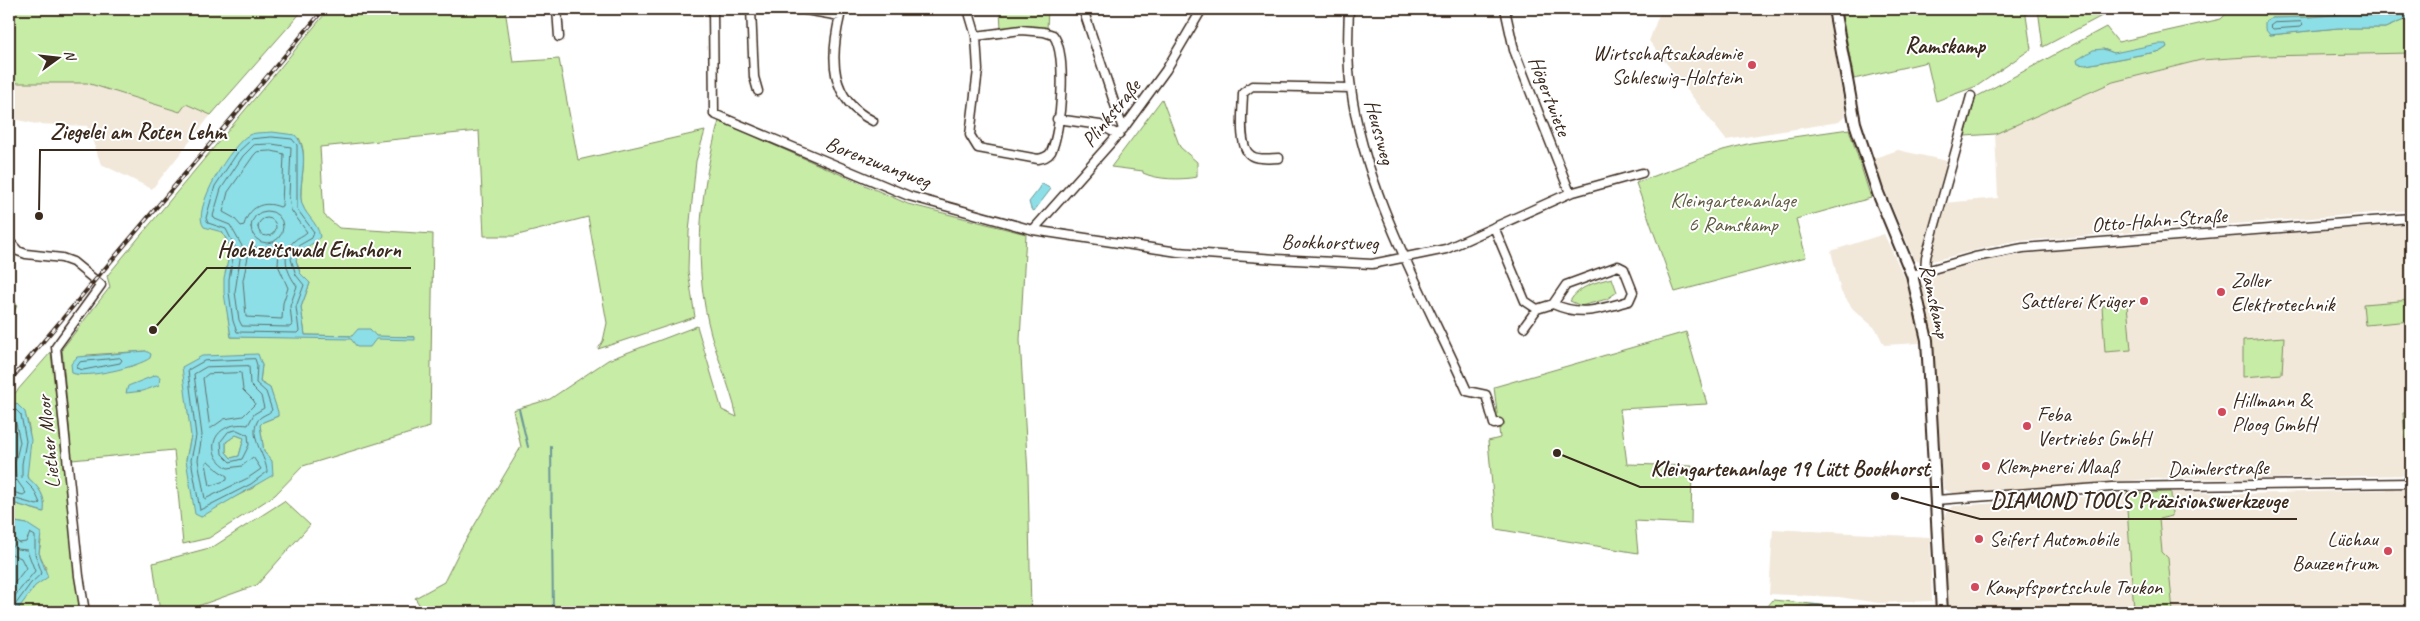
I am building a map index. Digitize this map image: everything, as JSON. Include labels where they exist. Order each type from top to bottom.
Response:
[{"type":"street","points":[[557,9],[559,37]]},
{"type":"street","name":"Borenzwangweg","points":[[713,9],[714,114],[909,196],[1033,230]]},
{"type":"street","points":[[751,9],[754,77],[758,91]]},
{"type":"street","points":[[800,9],[840,16],[834,45],[836,75],[844,95],[854,109],[873,121]]},
{"type":"street","points":[[968,9],[976,36],[978,70],[970,135],[978,148],[1031,159],[1046,158],[1051,152],[1063,81],[1060,48],[1053,35],[1044,32],[1021,30],[976,36]]},
{"type":"street","points":[[1083,9],[1121,132]]},
{"type":"street","name":"Plinkstraße","points":[[1033,230],[1121,132],[1166,70],[1202,9]]},
{"type":"street","name":"Heussweg","points":[[1349,9],[1348,39],[1351,88],[1364,147],[1379,194],[1405,258],[1467,391],[1486,395],[1494,424],[1499,422]]},
{"type":"street","name":"Högertwiete","points":[[1505,9],[1517,58],[1570,193]]},
{"type":"street","name":"Ramskamp","points":[[1834,9],[1857,130],[1878,193],[1912,275],[1927,340],[1942,612]]},
{"type":"street","points":[[1279,158],[1253,157],[1247,152],[1242,138],[1243,93],[1252,86],[1351,88]]},
{"type":"street","name":"Ramskamp","points":[[1925,270],[1926,258],[1970,96]]},
{"type":"street","points":[[1057,119],[1100,125],[1121,132]]},
{"type":"street","name":"Bookhorstweg","points":[[1033,230],[1178,252],[1372,264],[1446,248],[1570,193],[1642,173]]},
{"type":"street","name":"Otto-Hahn-Straße","points":[[1912,275],[1980,256],[2023,248],[2411,218]]},
{"type":"street","points":[[1494,227],[1524,301],[1537,309]]},
{"type":"street","name":"Liether Moor","points":[[9,240],[18,251],[26,254],[62,258],[73,262],[100,283],[100,289],[56,347],[79,576],[85,612]]},
{"type":"street","points":[[1524,327],[1537,309],[1553,304],[1566,285],[1618,266],[1624,269],[1633,292],[1629,301],[1586,312],[1568,310],[1553,304]]},
{"type":"street","name":"Daimlerstraße","points":[[1936,500],[2112,487],[2411,484]]},
{"type":"shaded area","name":"Wirtschaftsakademie Schleswig-Holstein","points":[[1661,9],[1827,9],[1845,109],[1844,117],[1839,122],[1726,140],[1649,41]]},
{"type":"shaded area","points":[[2411,53],[2411,210],[2009,242],[1928,262],[1943,203],[1998,198],[1995,134],[2113,82],[2202,60],[2262,56]]},
{"type":"shaded area","points":[[9,83],[87,83],[179,112],[186,104],[211,115],[152,189],[101,164],[87,126],[36,124],[9,118]]},
{"type":"shaded area","points":[[1898,150],[1947,161],[1919,262],[1914,259],[1872,159]]},
{"type":"shaded area","points":[[2411,224],[2411,300],[2363,304],[2365,325],[2411,321],[2411,413],[2403,414],[2408,475],[2251,479],[2166,478],[1954,494],[1943,489],[1934,358],[1922,286],[1928,275],[1997,258],[2042,252]],"holes":[[[2102,307],[2131,350],[2105,352]],[[2283,337],[2244,351],[2244,340]]]},
{"type":"shaded area","points":[[1884,234],[1908,285],[1916,315],[1920,343],[1884,345],[1876,329],[1853,309],[1841,292],[1831,251]]},
{"type":"shaded area","points":[[2411,489],[2411,612],[2173,612],[2168,558],[2162,552],[2159,519],[2172,516],[2171,492],[2241,494]]},
{"type":"shaded area","points":[[2126,494],[2134,612],[1949,612],[1944,531],[1944,517],[1948,509],[1954,506]]},
{"type":"shaded area","points":[[1773,529],[1930,537],[1932,601],[1878,603],[1839,597],[1769,594]]},
{"type":"green space","points":[[9,9],[304,9],[211,115],[186,104],[180,112],[87,83],[9,83]]},
{"type":"green space","points":[[329,9],[505,9],[513,62],[559,59],[578,160],[705,131],[696,161],[689,232],[688,271],[695,317],[598,349],[603,341],[607,323],[588,217],[514,236],[484,236],[479,131],[320,147],[324,215],[339,228],[433,234],[430,427],[303,466],[275,495],[209,538],[183,544],[174,450],[72,460],[62,349],[110,287],[107,276]],"holes":[[[299,138],[304,158],[301,200],[310,221],[315,242],[302,249],[296,260],[300,273],[310,283],[301,307],[305,335],[415,337],[231,337],[227,309],[231,248],[222,232]],[[146,351],[132,366],[77,375],[87,355]],[[262,365],[260,382],[270,388],[278,416],[260,425],[264,452],[272,461],[253,488],[218,505],[201,517],[186,460],[191,436]]]},
{"type":"green space","points":[[1000,9],[1048,9],[1047,29],[1001,30]]},
{"type":"green space","points":[[2025,9],[2031,49],[1977,86],[1936,101],[1927,62],[1854,79],[1841,10]]},
{"type":"green space","points":[[2038,9],[2115,9],[2043,47]]},
{"type":"green space","points":[[2231,9],[2410,9],[2391,16],[2343,14],[2272,18],[2270,35],[2338,28],[2385,28],[2411,17],[2411,53],[2262,56],[2201,60],[2113,82],[1995,134],[1965,136],[1976,97],[2106,27],[2118,42],[2221,19]],"holes":[[[2167,47],[2161,51],[2086,65],[2103,49],[2114,53]]]},
{"type":"green space","points":[[1162,99],[1180,147],[1197,162],[1197,177],[1184,179],[1162,178],[1143,173],[1143,171],[1111,167]]},
{"type":"green space","points":[[719,121],[908,204],[1026,234],[1020,340],[1028,474],[1031,612],[424,612],[415,598],[444,582],[461,548],[521,447],[513,410],[550,399],[608,360],[697,326],[722,410],[737,417],[708,322],[703,297],[701,271],[700,246],[704,195]]},
{"type":"green space","name":"Kleingartenanlage 6 Ramskamp","points":[[1849,129],[1871,198],[1796,219],[1806,257],[1675,292],[1636,183],[1723,150],[1751,143]]},
{"type":"green space","points":[[1612,278],[1617,292],[1607,299],[1581,306],[1570,301],[1583,288]]},
{"type":"green space","points":[[9,288],[17,306],[9,319]]},
{"type":"green space","points":[[2411,300],[2411,321],[2365,325],[2363,304]]},
{"type":"green space","points":[[2127,304],[2131,350],[2105,352],[2102,306]]},
{"type":"green space","points":[[1686,332],[1707,404],[1620,409],[1627,464],[1692,466],[1691,524],[1635,521],[1638,553],[1496,529],[1488,441],[1500,438],[1494,387]]},
{"type":"green space","points":[[2284,337],[2282,374],[2243,377],[2243,340]]},
{"type":"green space","points":[[51,352],[75,576],[81,612],[16,612],[46,568],[39,553],[41,541],[27,524],[9,521],[9,502],[43,512],[44,501],[41,492],[27,477],[30,438],[27,420],[23,411],[16,403],[9,408],[9,400]]},
{"type":"green space","points":[[2403,413],[2411,413],[2411,475],[2408,475]]},
{"type":"green space","points":[[236,435],[244,438],[239,456],[231,458],[226,452],[226,442]]},
{"type":"green space","points":[[2171,492],[2172,516],[2159,519],[2162,552],[2168,558],[2173,612],[2120,612],[2134,611],[2126,494]]},
{"type":"green space","points":[[284,501],[310,525],[257,585],[198,606],[199,612],[160,612],[153,563],[213,547]]},
{"type":"green space","points":[[1773,600],[1879,611],[1932,608],[1933,612],[1763,612]]},
{"type":"water","points":[[2411,9],[2411,17],[2385,28],[2338,28],[2270,35],[2265,29],[2265,22],[2272,18],[2343,14],[2391,16]]},
{"type":"water","points":[[2157,44],[2166,44],[2167,47],[2161,51],[2086,65],[2078,64],[2077,60],[2093,50],[2103,49],[2114,53]]},
{"type":"water","points":[[272,132],[295,135],[300,142],[303,157],[302,205],[319,231],[320,237],[304,249],[296,260],[300,273],[310,283],[301,307],[305,335],[352,336],[358,329],[370,329],[376,336],[415,337],[415,340],[376,339],[370,347],[357,347],[351,339],[231,337],[224,293],[224,278],[231,247],[222,232],[204,227],[201,219],[203,207],[215,178],[233,150],[251,134]]},
{"type":"water","points":[[1041,183],[1051,189],[1034,211],[1031,209],[1029,202],[1040,188]]},
{"type":"water","points":[[146,351],[151,354],[150,358],[135,365],[100,373],[72,373],[71,364],[77,357]]},
{"type":"water","points":[[258,354],[262,365],[260,382],[270,388],[278,416],[260,425],[264,452],[272,461],[273,475],[201,517],[195,514],[186,460],[191,436],[182,367],[202,356]],"holes":[[[236,435],[244,438],[239,456],[231,458],[226,452],[226,442]]]},
{"type":"water","points":[[156,375],[160,377],[159,385],[143,391],[126,393],[128,386]]},
{"type":"water","points":[[16,403],[25,412],[31,440],[27,477],[41,492],[44,501],[44,512],[9,502],[9,408]]},
{"type":"water","points":[[9,521],[27,524],[41,533],[39,553],[48,577],[35,586],[16,612],[9,612]]},
{"type":"waterway","points":[[519,409],[528,447]]},
{"type":"waterway","points":[[551,446],[553,612]]},
{"type":"waterway","points":[[1796,612],[1813,605],[1867,612]]},
{"type":"waterway","points":[[1901,612],[1930,610]]},
{"type":"railway","points":[[9,382],[324,9]]},
{"type":"place","name":"Wirtschaftsakademie Schleswig-Holstein","points":[[1752,65]]},
{"type":"place","name":"Ziegelei am Roten Lehm","points":[[39,216]]},
{"type":"place","name":"Zoller Elektrotechnik","points":[[2221,292]]},
{"type":"place","name":"Sattlerei Krüger","points":[[2144,301]]},
{"type":"place","name":"Hochzeitswald Elmshorn","points":[[153,330]]},
{"type":"place","name":"Hillmann & Ploog GmbH","points":[[2222,412]]},
{"type":"place","name":"Feba Vertriebs GmbH","points":[[2027,426]]},
{"type":"place","name":"Kleingartenanlage 19 Lütt Bookhorst","points":[[1557,453]]},
{"type":"place","name":"Klempnerei Maaß","points":[[1986,466]]},
{"type":"place","name":"DIAMOND TOOLS Präzisionswerkzeuge","points":[[1895,496]]},
{"type":"place","name":"Seifert Automobile","points":[[1979,539]]},
{"type":"place","name":"Lüchau Bauzentrum","points":[[2388,551]]},
{"type":"place","name":"Kampfsportschule Toukon","points":[[1975,587]]},
{"type":"district","name":"Ramskamp","points":[[1945,46]]}]
